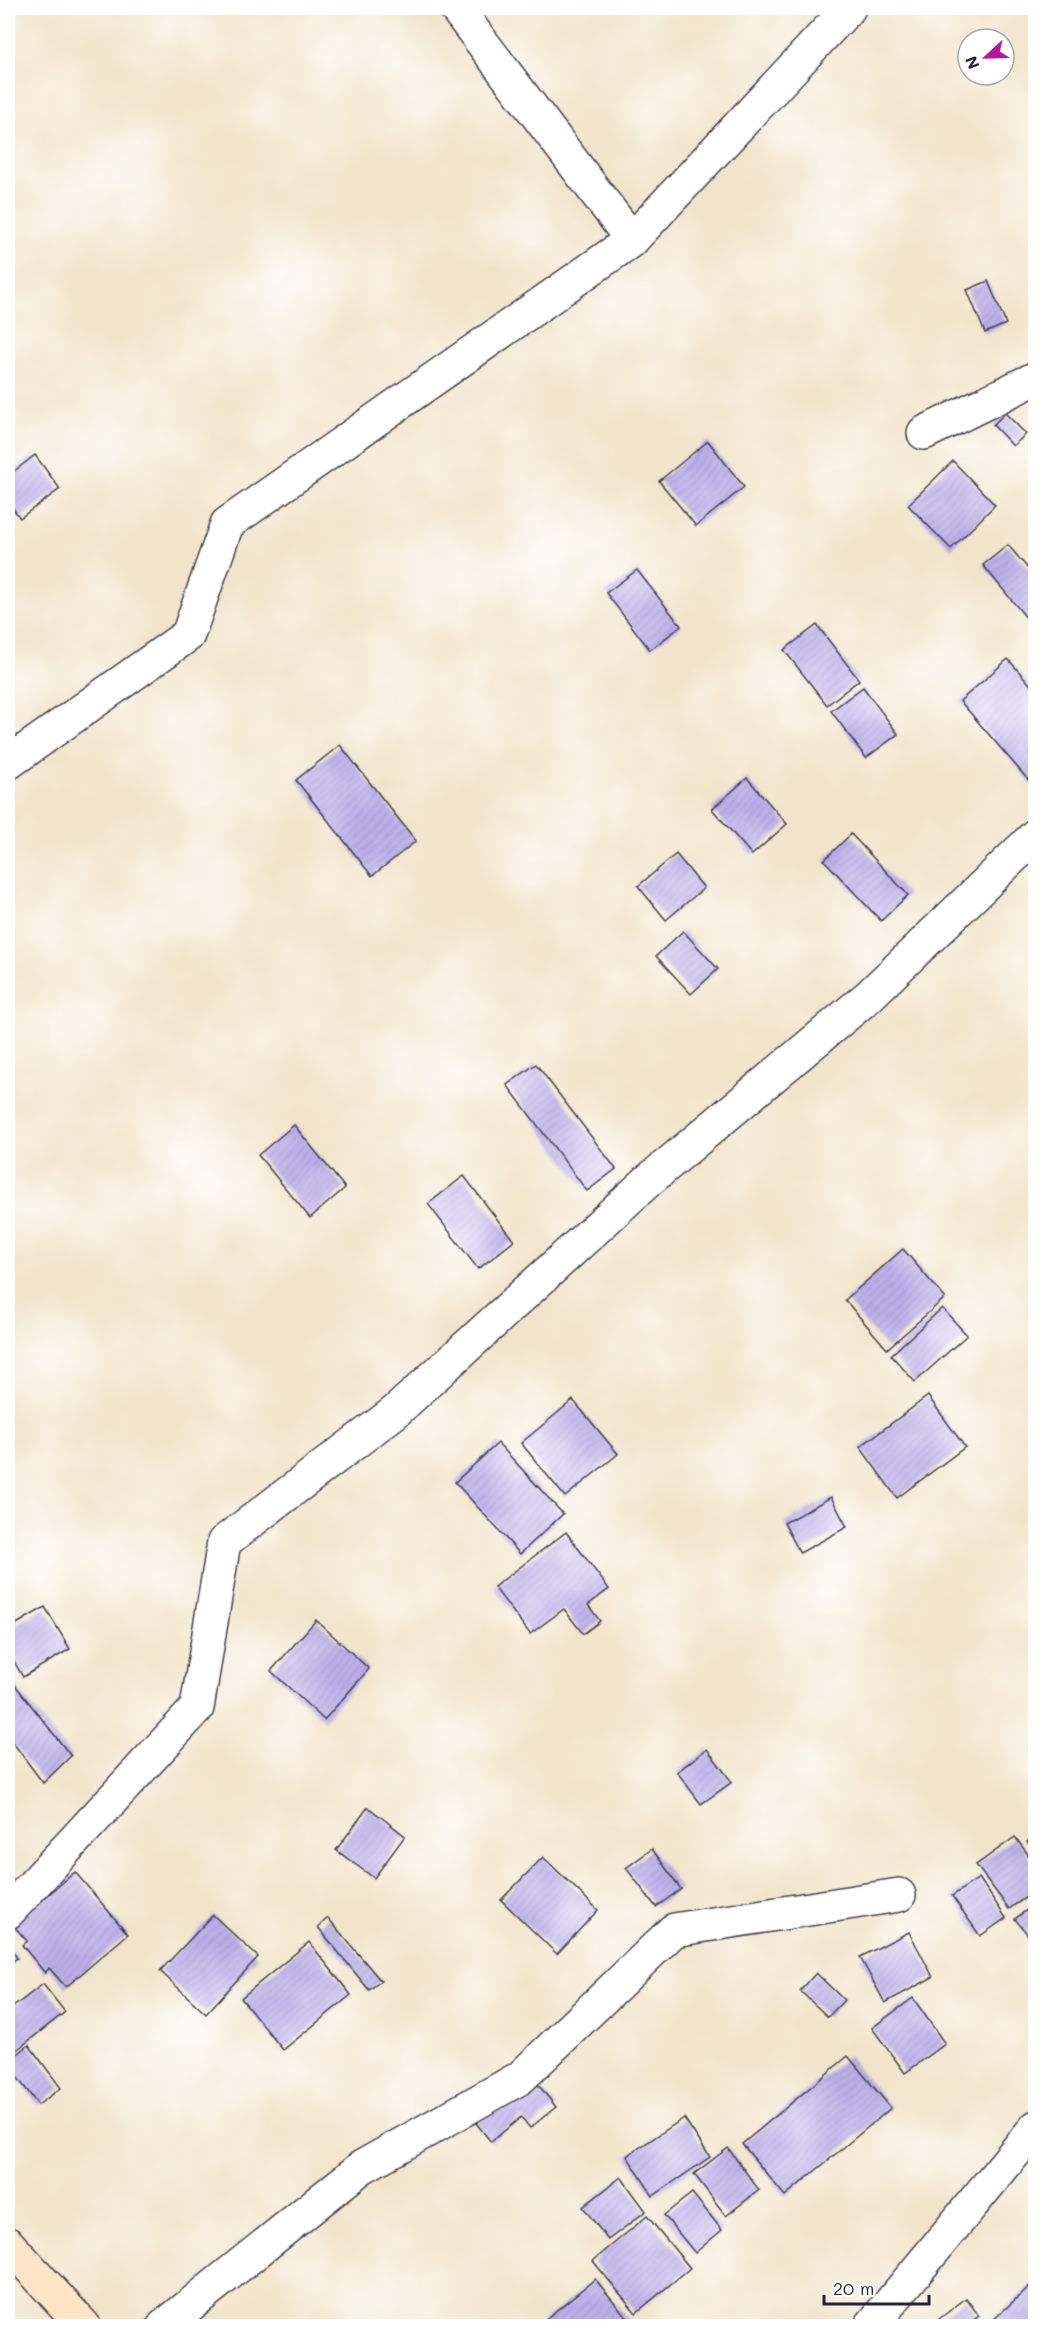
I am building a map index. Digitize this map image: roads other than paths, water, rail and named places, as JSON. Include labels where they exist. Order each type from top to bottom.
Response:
[{"type":"street","points":[[456,8],[632,240]]},
{"type":"street","points":[[8,763],[188,635],[227,524],[632,240],[849,8]]},
{"type":"street","points":[[924,433],[1035,378]]},
{"type":"street","points":[[8,1912],[197,1708],[224,1542],[395,1412],[649,1180],[869,996],[1035,835]]},
{"type":"street","points":[[164,2326],[362,2167],[520,2078],[674,1930],[899,1895]]},
{"type":"street","points":[[871,2326],[1035,2127]]},
{"type":"street","points":[[8,2244],[84,2326]]}]
